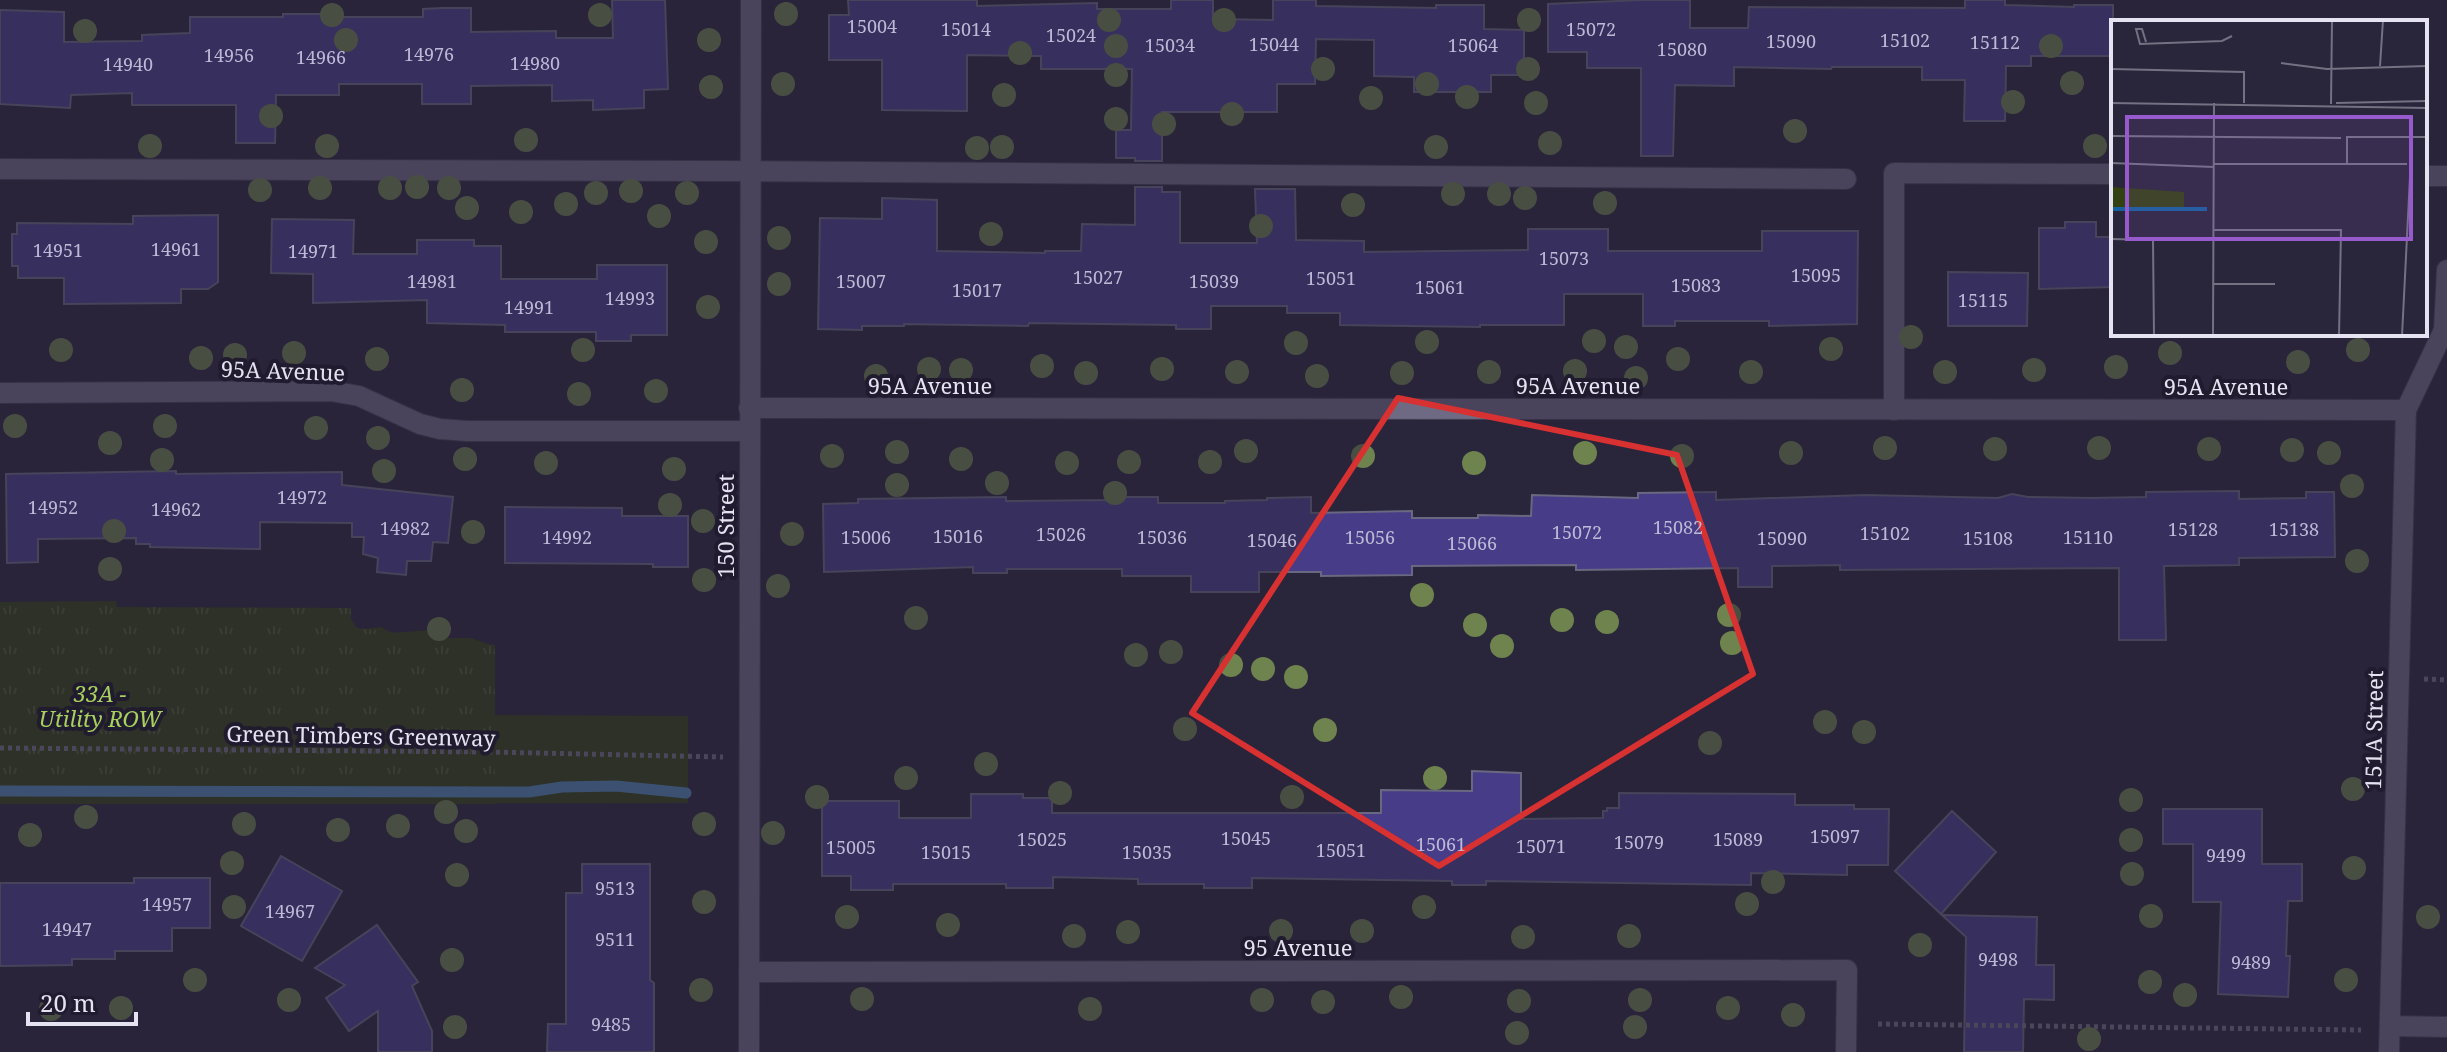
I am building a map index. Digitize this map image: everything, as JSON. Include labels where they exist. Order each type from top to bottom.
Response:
[{"type":"street","name":"150 Street","points":[[749,1052],[751,0]]},
{"type":"street","points":[[0,169],[1846,179]]},
{"type":"street","points":[[1894,410],[1894,173],[2111,174]]},
{"type":"street","points":[[2406,410],[2444,330],[2447,270]]},
{"type":"street","name":"95A Avenue","points":[[0,393],[331,391],[359,396],[400,416],[440,429],[749,431]]},
{"type":"street","name":"95A Avenue","points":[[749,408],[2406,410]]},
{"type":"street","name":"151A Street","points":[[2389,1052],[2406,410]]},
{"type":"street","name":"95 Avenue","points":[[749,972],[1847,970],[1846,1052]]},
{"type":"street","points":[[2390,1026],[2447,1027]]},
{"type":"path","points":[[2420,679],[2447,680]]},
{"type":"path","name":"Green Timbers Greenway","points":[[0,748],[721,757]]},
{"type":"path","points":[[1878,1024],[2368,1030]]},
{"type":"highlighted area","points":[[1398,398],[1677,455],[1753,674],[1439,866],[1192,713]]},
{"type":"green space","name":"33A - Utility ROW","points":[[116,601],[117,607],[351,608],[351,619],[357,628],[495,645],[495,804],[0,804],[0,602]]},
{"type":"green space","name":"33A - Utility ROW","points":[[0,604],[115,607],[358,630],[381,627],[392,633],[430,630],[438,638],[471,638],[494,646],[495,715],[688,716],[688,803],[0,804]]},
{"type":"building","points":[[612,0],[665,0],[668,89],[644,90],[644,108],[593,110],[593,100],[552,101],[552,85],[471,86],[471,104],[422,104],[422,84],[339,84],[339,95],[276,95],[275,143],[236,143],[236,105],[132,105],[132,93],[71,95],[70,108],[0,104],[0,10],[64,12],[64,42],[142,41],[142,35],[190,33],[190,17],[332,14],[332,17],[423,17],[423,9],[442,8],[471,8],[471,32],[556,31],[556,38],[613,38]]},
{"type":"building","points":[[848,0],[977,0],[977,6],[1097,3],[1097,9],[1171,9],[1171,0],[1213,0],[1213,19],[1273,20],[1273,0],[1316,0],[1316,6],[1436,8],[1436,5],[1484,5],[1484,29],[1524,30],[1524,75],[1491,75],[1491,92],[1414,92],[1414,77],[1374,76],[1374,40],[1316,39],[1315,84],[1277,84],[1277,112],[1162,112],[1162,161],[1135,161],[1135,158],[1116,158],[1116,130],[1131,130],[1132,69],[1041,69],[1041,56],[967,55],[967,111],[882,110],[882,60],[829,60],[829,15],[849,15]]},
{"type":"building","points":[[1690,0],[1690,28],[1748,28],[1749,7],[1965,8],[1965,0],[2005,0],[2005,5],[2113,5],[2111,56],[2031,56],[2031,66],[2006,66],[2005,121],[1964,121],[1965,80],[1922,80],[1922,67],[1734,67],[1734,86],[1675,85],[1673,156],[1641,156],[1641,68],[1587,68],[1587,52],[1548,52],[1548,4]]},
{"type":"building","points":[[1135,187],[1162,187],[1162,192],[1180,192],[1180,243],[1257,243],[1255,189],[1295,189],[1296,240],[1364,241],[1364,252],[1528,250],[1528,229],[1608,229],[1608,251],[1762,251],[1762,231],[1858,231],[1857,324],[1769,326],[1769,321],[1675,321],[1675,326],[1643,326],[1643,294],[1564,294],[1564,325],[1340,325],[1340,313],[1287,313],[1287,306],[1211,306],[1211,329],[1176,329],[1176,325],[1029,323],[1028,326],[904,324],[862,326],[862,330],[818,329],[820,218],[882,219],[882,198],[937,200],[937,251],[1081,251],[1082,224],[1135,225]]},
{"type":"building","points":[[218,215],[218,282],[208,289],[181,289],[181,303],[64,304],[64,278],[18,278],[18,266],[12,266],[12,234],[17,234],[17,223],[133,224],[133,216]]},
{"type":"building","points":[[272,219],[354,220],[353,254],[417,254],[417,240],[474,240],[474,246],[501,246],[501,279],[597,279],[597,265],[667,265],[667,335],[631,335],[631,341],[596,341],[596,332],[505,332],[505,325],[427,323],[427,300],[313,303],[313,274],[271,273]]},
{"type":"building","points":[[2065,222],[2096,222],[2096,237],[2111,237],[2111,287],[2039,289],[2039,228],[2065,228]]},
{"type":"building","points":[[1948,272],[2028,273],[2027,326],[1948,326]]},
{"type":"building","points":[[176,471],[176,474],[342,472],[342,485],[453,497],[448,543],[433,542],[431,561],[407,561],[406,575],[377,572],[378,558],[363,554],[364,537],[352,537],[352,523],[260,522],[260,549],[150,547],[150,544],[136,544],[136,538],[38,539],[38,562],[7,563],[6,474]]},
{"type":"building","points":[[2239,491],[2239,499],[2306,498],[2306,492],[2334,492],[2335,557],[2239,558],[2239,565],[2164,566],[2166,640],[2119,640],[2119,568],[1840,570],[1840,565],[1772,566],[1772,587],[1738,587],[1738,568],[1576,570],[1576,565],[1412,566],[1412,575],[1321,576],[1321,572],[1259,572],[1259,592],[1191,592],[1191,576],[1122,576],[1122,569],[1007,569],[1007,573],[973,573],[973,567],[824,572],[823,504],[858,503],[858,499],[1006,497],[1006,501],[1158,497],[1158,503],[1225,503],[1311,497],[1311,513],[1412,511],[1412,518],[1478,518],[1478,515],[1531,516],[1532,495],[1638,498],[1638,493],[1716,492],[1716,500],[1866,495],[1998,498],[2012,494],[2091,498],[2146,497],[2146,492]]},
{"type":"building","points":[[505,507],[622,508],[622,516],[688,516],[688,567],[505,563]]},
{"type":"building","points":[[1472,771],[1521,773],[1521,819],[1603,818],[1603,811],[1607,808],[1619,808],[1619,793],[1795,794],[1795,805],[1854,805],[1854,809],[1889,809],[1888,865],[1847,865],[1847,875],[1751,873],[1751,885],[1486,881],[1486,885],[1452,885],[1452,881],[1252,878],[1252,888],[1204,888],[1204,884],[1138,884],[1138,879],[1053,877],[1053,888],[1006,888],[1006,884],[893,884],[893,890],[851,890],[851,876],[822,876],[822,801],[899,801],[899,818],[971,818],[971,794],[1023,794],[1023,798],[1052,798],[1052,813],[1381,813],[1381,790],[1472,791]]},
{"type":"building","points":[[2163,809],[2262,809],[2262,864],[2302,864],[2302,901],[2288,901],[2288,997],[2218,994],[2221,902],[2193,902],[2193,844],[2163,844]]},
{"type":"building","points":[[1952,811],[1996,852],[1941,914],[1895,871]]},
{"type":"building","points":[[281,856],[342,891],[302,961],[241,926]]},
{"type":"building","points":[[582,864],[650,864],[650,980],[654,983],[654,1052],[547,1052],[548,1024],[566,1024],[566,893],[582,893]]},
{"type":"building","points":[[134,878],[210,878],[210,928],[172,928],[172,951],[115,951],[115,959],[72,959],[72,965],[0,966],[0,883],[134,883]]},
{"type":"building","points":[[1942,915],[2037,917],[2036,965],[2054,965],[2054,1000],[2024,999],[2023,1052],[1964,1052],[1966,937]]},
{"type":"building","points":[[377,925],[418,982],[412,986],[432,1031],[432,1052],[378,1052],[378,1011],[349,1031],[326,998],[345,985],[315,968]]},
{"type":"waterway","points":[[0,791],[529,792],[562,787],[616,786],[686,793]]}]
